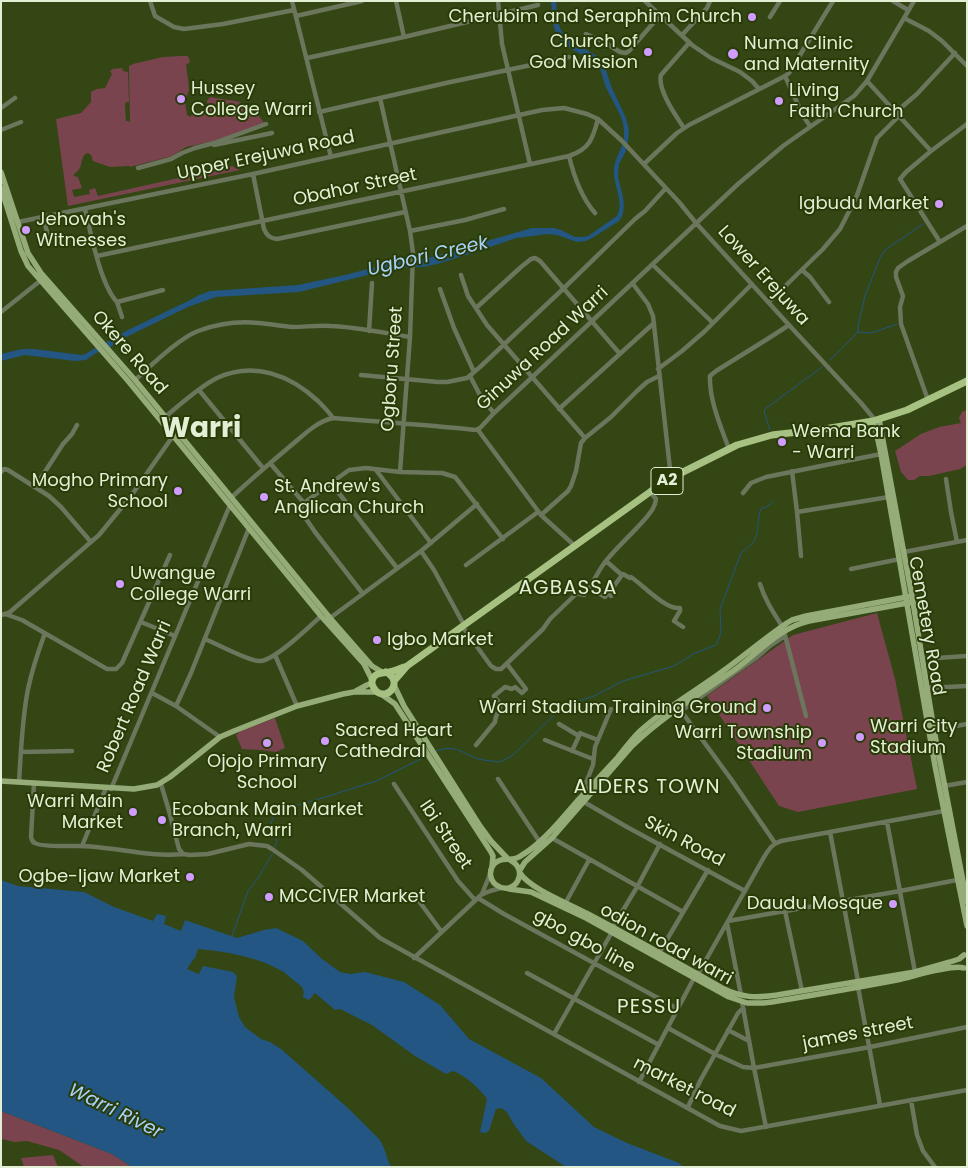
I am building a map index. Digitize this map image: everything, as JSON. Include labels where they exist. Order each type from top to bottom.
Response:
[{"type":"highway","name":"A2","points":[[384,672],[407,666],[650,492],[671,478],[729,448],[772,436],[875,420],[895,414],[967,381]]},
{"type":"highway","name":"A2","points":[[394,683],[407,666]]},
{"type":"highway","points":[[384,672],[391,676],[394,683],[391,691],[387,694],[379,693],[373,688],[372,682],[376,675],[384,672]]},
{"type":"main road","name":"Okere Road","points":[[1,172],[28,253],[36,267],[321,616],[364,664],[372,682]]},
{"type":"main road","name":"Okere Road","points":[[1,188],[28,266],[99,343]]},
{"type":"main road","name":"Okere Road","points":[[105,350],[135,380],[330,618],[372,666],[384,672]]},
{"type":"main road","name":"Cemetery Road","points":[[875,420],[888,497],[922,659],[967,902]]},
{"type":"main road","name":"Cemetery Road","points":[[875,420],[904,552],[909,600],[935,766],[967,926]]},
{"type":"main road","points":[[354,692],[379,693],[391,700],[491,852],[493,859],[491,871],[493,883],[504,888],[512,887],[520,878],[520,871],[525,862],[552,838],[632,746],[654,726],[680,710],[784,631],[792,620],[806,616],[909,600]]},
{"type":"main road","points":[[491,871],[494,864],[500,860],[522,855],[539,841],[629,743],[650,723],[723,671],[784,631]]},
{"type":"main road","points":[[1,781],[142,789],[160,784],[220,737],[297,706],[354,692],[372,682]]},
{"type":"main road","points":[[394,683],[404,706],[480,826],[491,841],[516,864],[520,871]]},
{"type":"main road","name":"odion road warri","points":[[520,871],[525,879],[534,886],[566,902],[696,976]]},
{"type":"main road","name":"odion road warri","points":[[504,888],[538,894],[613,930],[659,953],[696,976],[720,994],[763,1003],[915,972],[960,959],[966,954]]},
{"type":"main road","points":[[965,969],[962,963],[966,954]]},
{"type":"main road","name":"odion road warri","points":[[742,999],[858,984],[950,968],[960,967],[965,969]]},
{"type":"street","points":[[150,1],[155,16],[180,28],[223,24],[294,10]]},
{"type":"street","points":[[292,1],[331,157]]},
{"type":"street","points":[[296,16],[362,1]]},
{"type":"street","points":[[396,1],[404,37]]},
{"type":"street","points":[[498,1],[502,44],[530,164]]},
{"type":"street","points":[[644,1],[689,43],[711,58],[740,72],[760,89]]},
{"type":"street","points":[[770,17],[780,1]]},
{"type":"street","points":[[644,164],[684,128],[789,73],[833,1]]},
{"type":"street","points":[[893,1],[908,10]]},
{"type":"street","name":"Ginuwa Road Warri","points":[[232,497],[263,468],[314,426],[333,418],[478,430],[756,168],[810,126],[854,96],[867,82],[914,1]]},
{"type":"street","points":[[682,36],[711,2]]},
{"type":"street","points":[[307,58],[538,5]]},
{"type":"street","points":[[586,34],[620,52],[626,53],[629,52],[655,21],[662,17]]},
{"type":"street","points":[[904,18],[929,31],[967,66]]},
{"type":"street","points":[[684,128],[669,104],[660,80],[662,75],[689,43]]},
{"type":"street","points":[[769,302],[840,229],[856,198],[877,138],[955,53]]},
{"type":"street","points":[[319,112],[569,57]]},
{"type":"street","points":[[785,76],[803,116],[810,126]]},
{"type":"street","points":[[867,82],[931,151]]},
{"type":"street","points":[[1,108],[15,98]]},
{"type":"street","name":"Ogboru Street","points":[[380,98],[413,248],[408,379],[400,472]]},
{"type":"street","name":"Upper Erejuwa Road","points":[[18,222],[253,174],[542,110],[564,108],[598,119]]},
{"type":"street","name":"Lower Erejuwa","points":[[598,119],[644,164],[696,224],[875,420]]},
{"type":"street","name":"Obahor Street","points":[[97,256],[569,156],[583,150],[591,140],[598,119]]},
{"type":"street","points":[[1,130],[21,122]]},
{"type":"street","points":[[138,168],[172,159],[189,150],[266,124]]},
{"type":"street","points":[[940,242],[900,179],[931,151],[967,124]]},
{"type":"street","points":[[189,150],[272,133]]},
{"type":"street","points":[[569,156],[578,184],[588,205],[595,213]]},
{"type":"street","points":[[253,174],[264,230],[269,237],[277,239],[405,212]]},
{"type":"street","points":[[361,375],[447,382],[462,380],[472,374],[645,211],[666,188]]},
{"type":"street","points":[[85,209],[106,285],[117,302],[122,316]]},
{"type":"street","points":[[410,231],[504,210]]},
{"type":"street","points":[[42,217],[50,243]]},
{"type":"street","points":[[928,400],[901,324],[900,307],[903,296],[896,272],[898,268],[967,226]]},
{"type":"street","points":[[476,308],[521,267],[535,258],[540,261],[620,354]]},
{"type":"street","points":[[652,265],[713,323]]},
{"type":"street","points":[[802,270],[810,277],[829,302]]},
{"type":"street","points":[[461,276],[468,296],[487,325],[585,438]]},
{"type":"street","points":[[1,312],[40,281]]},
{"type":"street","points":[[369,330],[372,283]]},
{"type":"street","points":[[632,284],[648,304],[653,316],[671,478]]},
{"type":"street","points":[[658,369],[682,351],[713,323],[752,284]]},
{"type":"street","points":[[440,289],[482,399],[494,414]]},
{"type":"street","points":[[117,302],[163,290]]},
{"type":"street","points":[[135,380],[186,338],[198,331],[234,322],[256,322],[301,327],[328,325],[410,337]]},
{"type":"street","points":[[559,409],[654,323]]},
{"type":"street","points":[[729,448],[710,389],[710,376],[789,324]]},
{"type":"street","points":[[165,417],[216,379],[234,373],[254,371],[273,373],[292,381],[309,393],[333,418]]},
{"type":"street","points":[[466,565],[568,491],[576,471],[581,443],[647,382],[659,376]]},
{"type":"street","points":[[199,390],[263,468]]},
{"type":"street","points":[[35,487],[77,425]]},
{"type":"street","points":[[478,430],[540,513],[575,546]]},
{"type":"street","points":[[5,614],[101,532],[131,496],[173,436]]},
{"type":"street","points":[[743,493],[751,483],[757,480],[792,471],[881,454]]},
{"type":"street","points":[[270,463],[304,503]]},
{"type":"street","points":[[363,594],[300,510],[304,503],[349,470],[366,468],[451,475],[477,504],[503,539]]},
{"type":"street","points":[[1,472],[6,469],[49,496],[91,542]]},
{"type":"street","points":[[376,470],[431,543]]},
{"type":"street","points":[[792,471],[800,556]]},
{"type":"street","points":[[946,479],[957,542]]},
{"type":"street","points":[[331,483],[397,568]]},
{"type":"street","points":[[421,551],[434,570],[463,625],[492,666],[496,669],[501,669],[577,593],[584,595],[590,588],[592,581],[606,561],[654,508],[656,499],[650,492]]},
{"type":"street","points":[[797,512],[888,497]]},
{"type":"street","points":[[330,618],[421,551],[477,504]]},
{"type":"street","name":"Robert Road Warri","points":[[82,846],[152,693],[230,505]]},
{"type":"street","points":[[176,706],[249,528]]},
{"type":"street","points":[[904,552],[967,540]]},
{"type":"street","points":[[5,614],[22,620],[100,666],[113,670],[122,663],[170,555]]},
{"type":"street","points":[[851,569],[900,559]]},
{"type":"street","points":[[606,561],[622,575],[631,577],[667,605],[675,609],[680,608],[674,622],[683,627]]},
{"type":"street","points":[[590,588],[605,598],[608,593],[611,596],[614,586],[622,575]]},
{"type":"street","points":[[760,584],[768,604],[784,631],[806,716]]},
{"type":"street","points":[[205,639],[252,660],[263,661],[275,655],[321,616]]},
{"type":"street","points":[[141,622],[175,636]]},
{"type":"street","points":[[19,782],[27,691],[45,633]]},
{"type":"street","points":[[275,655],[297,706]]},
{"type":"street","points":[[922,659],[967,656]]},
{"type":"street","points":[[476,745],[495,722],[499,712],[501,705],[494,696],[505,687],[512,689],[515,687],[522,693],[526,689],[507,664]]},
{"type":"street","points":[[926,688],[967,686]]},
{"type":"street","points":[[152,693],[176,706],[220,737]]},
{"type":"street","points":[[584,794],[584,788],[593,765],[598,740],[611,709]]},
{"type":"street","points":[[680,710],[774,843]]},
{"type":"street","points":[[559,724],[578,736]]},
{"type":"street","points":[[934,730],[967,724]]},
{"type":"street","points":[[572,751],[580,733],[598,740]]},
{"type":"street","points":[[545,740],[593,759]]},
{"type":"street","points":[[21,752],[72,751]]},
{"type":"street","points":[[498,779],[539,841]]},
{"type":"street","points":[[944,786],[967,782]]},
{"type":"street","name":"market road","points":[[34,783],[31,837],[34,843],[82,846],[161,855],[208,854],[250,844],[266,846],[302,870],[380,938],[720,1126],[741,1130],[766,1127],[967,1090]]},
{"type":"street","points":[[160,784],[178,849],[183,854]]},
{"type":"street","name":"Ibi Street","points":[[394,784],[458,881],[478,897]]},
{"type":"street","name":"Skin Road","points":[[584,802],[626,827],[745,891]]},
{"type":"street","points":[[639,1082],[696,976],[764,856],[774,843],[944,811]]},
{"type":"street","points":[[888,822],[915,972]]},
{"type":"street","points":[[830,832],[880,1105]]},
{"type":"street","points":[[552,838],[683,912]]},
{"type":"street","points":[[554,1034],[660,844]]},
{"type":"street","points":[[566,902],[589,860]]},
{"type":"street","points":[[659,953],[708,870]]},
{"type":"street","points":[[478,897],[491,871]]},
{"type":"street","points":[[728,922],[958,880]]},
{"type":"street","points":[[414,958],[478,897],[490,890],[504,888]]},
{"type":"street","points":[[413,893],[441,931]]},
{"type":"street","name":"gbo gbo line","points":[[478,897],[504,914],[678,1009]]},
{"type":"street","points":[[786,911],[802,991]]},
{"type":"street","points":[[728,922],[766,1127]]},
{"type":"street","points":[[527,972],[659,1045]]},
{"type":"street","points":[[688,1107],[728,1030],[741,1010],[744,1010]]},
{"type":"street","name":"james street","points":[[754,1068],[967,1027]]},
{"type":"street","points":[[668,1028],[715,1054],[743,1067],[754,1068]]},
{"type":"street","points":[[728,1030],[749,1041]]},
{"type":"street","points":[[911,1100],[917,1135],[923,1151],[935,1167]]},
{"type":"shaded area","points":[[188,56],[190,62],[186,65],[189,90],[185,101],[187,115],[190,117],[194,112],[198,111],[204,114],[209,110],[207,101],[210,97],[247,105],[265,124],[214,141],[186,147],[172,156],[130,167],[110,167],[93,161],[91,155],[85,154],[79,169],[74,174],[74,176],[78,177],[82,188],[72,190],[74,197],[90,194],[89,190],[95,188],[98,196],[232,166],[240,170],[68,206],[56,119],[81,113],[91,102],[91,92],[105,88],[112,74],[110,71],[122,68],[123,71],[128,72],[129,102],[126,102],[125,105],[126,121],[129,121],[130,124],[129,66],[163,57]]},
{"type":"shaded area","points":[[967,410],[967,465],[960,469],[908,480],[901,472],[895,451],[921,434],[939,427],[961,423],[959,418],[962,412]]},
{"type":"shaded area","name":"Warri Township Stadium","points":[[877,613],[895,679],[917,789],[798,812],[779,806],[707,696],[793,635]]},
{"type":"shaded area","points":[[275,718],[285,748],[276,752],[242,749],[236,735],[241,731]]},
{"type":"shaded area","points":[[1,1111],[112,1154],[132,1167],[84,1167],[59,1150],[27,1141],[14,1142],[2,1139]]},
{"type":"shaded area","points":[[53,1155],[58,1167],[24,1167],[21,1158]]},
{"type":"water","points":[[551,1],[556,1],[558,23],[565,36],[602,59],[612,88],[626,118],[629,130],[628,142],[626,151],[619,164],[618,177],[624,206],[619,221],[586,241],[577,242],[557,235],[547,234],[516,238],[437,264],[423,267],[396,268],[299,292],[216,297],[188,307],[124,338],[86,360],[75,361],[25,355],[1,361],[1,354],[22,349],[85,354],[128,330],[210,291],[298,285],[395,262],[421,260],[532,228],[554,228],[575,237],[588,236],[617,216],[619,211],[620,206],[614,170],[624,138],[623,125],[601,72],[594,60],[567,46],[556,33]]},
{"type":"water","name":"Warri River","points":[[1,880],[18,886],[84,892],[114,907],[153,921],[157,914],[166,916],[164,924],[181,931],[185,920],[237,938],[276,928],[303,941],[322,959],[340,972],[350,974],[365,972],[404,982],[440,1005],[469,1039],[541,1078],[594,1127],[627,1143],[679,1163],[683,1167],[566,1167],[526,1141],[507,1112],[501,1108],[496,1109],[489,1131],[485,1133],[480,1132],[487,1099],[467,1079],[453,1071],[446,1074],[415,1056],[372,1025],[340,1009],[335,1010],[315,993],[309,1000],[303,997],[304,991],[301,986],[271,965],[240,955],[198,949],[195,958],[187,969],[199,974],[203,966],[233,972],[237,976],[234,997],[239,1017],[245,1027],[261,1039],[281,1049],[348,1108],[379,1139],[391,1167],[132,1167],[112,1154],[1,1111]]},
{"type":"waterway","points":[[830,360],[858,332],[865,296],[885,250],[923,224]]},
{"type":"waterway","points":[[858,332],[872,333],[897,324]]},
{"type":"waterway","points":[[770,430],[764,412],[765,409],[822,367]]},
{"type":"waterway","points":[[436,751],[449,748],[459,750],[479,759],[500,762],[513,755],[562,707],[594,696],[623,681],[674,666],[695,653],[716,645],[721,633],[720,609],[741,553],[756,538],[761,509],[774,501]]},
{"type":"waterway","points":[[275,847],[277,841],[271,827],[275,813],[376,781],[425,757]]},
{"type":"waterway","points":[[232,936],[248,891],[273,853]]},
{"type":"place","name":"Cherubim and Seraphim Church","points":[[752,17]]},
{"type":"place","name":"Church of God Mission","points":[[648,52]]},
{"type":"place","name":"Numa Clinic and Maternity","points":[[733,54]]},
{"type":"place","name":"Hussey College Warri","points":[[181,99]]},
{"type":"place","name":"Living Faith Church","points":[[779,101]]},
{"type":"place","name":"Igbudu Market","points":[[939,204]]},
{"type":"place","name":"Jehovah's Witnesses","points":[[26,230]]},
{"type":"place","name":"Wema Bank - Warri","points":[[782,442]]},
{"type":"place","name":"Mogho Primary School","points":[[178,491]]},
{"type":"place","name":"St. Andrew's Anglican Church","points":[[264,497]]},
{"type":"place","name":"Uwangue College Warri","points":[[120,584]]},
{"type":"place","name":"Igbo Market","points":[[377,640]]},
{"type":"place","name":"Warri Stadium Training Ground","points":[[767,708]]},
{"type":"place","name":"Warri City Stadium","points":[[860,737]]},
{"type":"place","name":"Sacred Heart Cathedral","points":[[325,741]]},
{"type":"place","name":"Ojojo Primary School","points":[[267,743]]},
{"type":"place","name":"Warri Township Stadium","points":[[822,743]]},
{"type":"place","name":"Warri Main Market","points":[[133,812]]},
{"type":"place","name":"Ecobank Main Market Branch, Warri","points":[[162,820]]},
{"type":"place","name":"Ogbe-Ijaw Market","points":[[190,877]]},
{"type":"place","name":"MCCIVER Market","points":[[269,897]]},
{"type":"place","name":"Daudu Mosque","points":[[893,904]]},
{"type":"district","name":"Warri","points":[[201,430]]},
{"type":"district","name":"AGBASSA","points":[[568,589]]},
{"type":"district","name":"ALDERS TOWN","points":[[647,788]]},
{"type":"district","name":"PESSU","points":[[649,1008]]},
{"type":"water label","name":"Ugbori Creek","points":[[428,257]]}]
